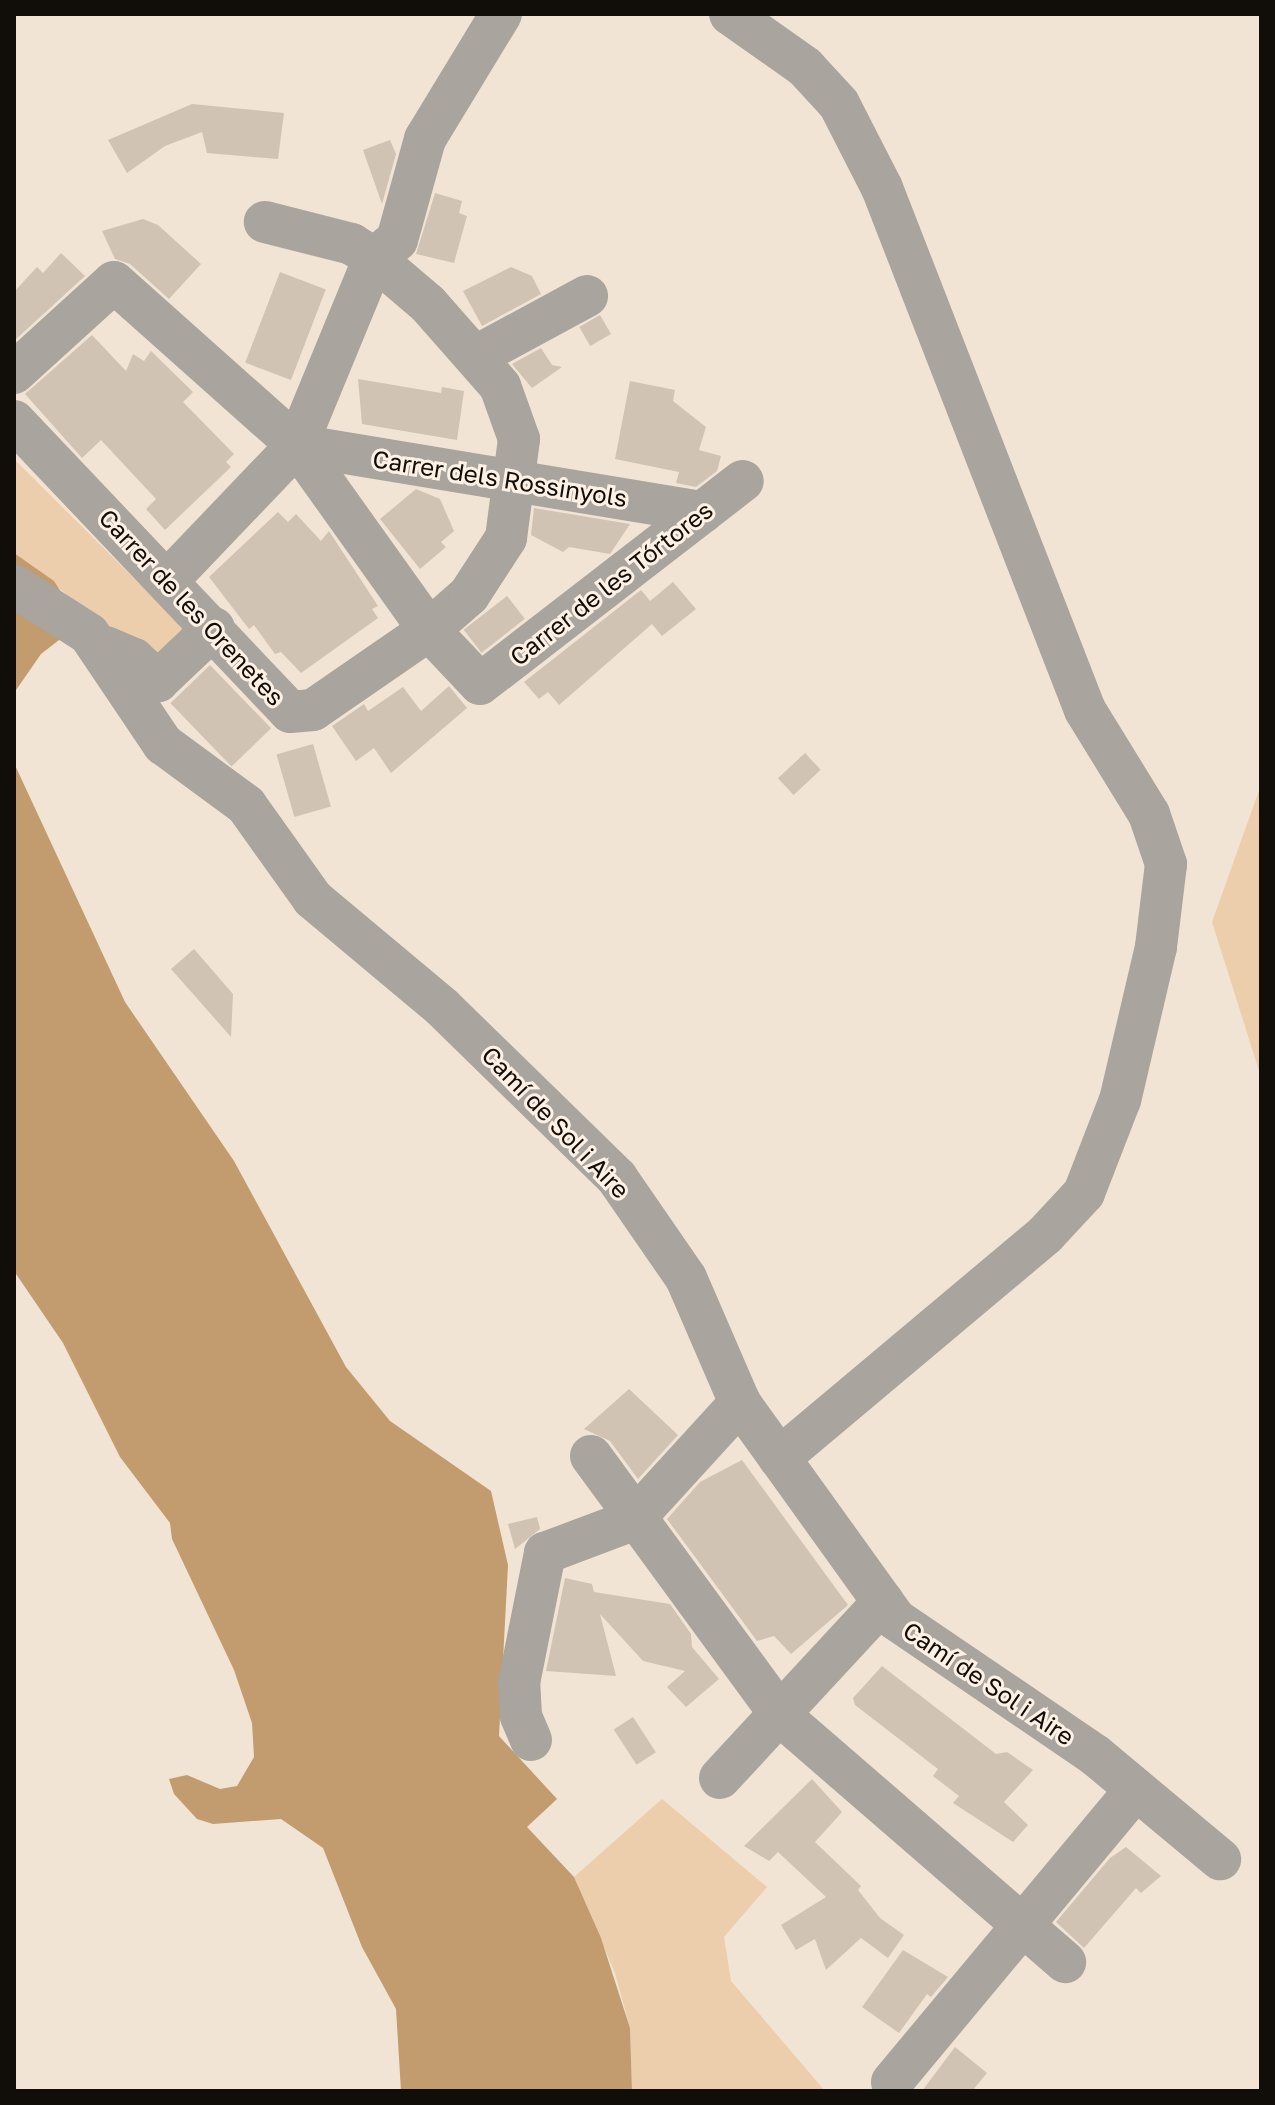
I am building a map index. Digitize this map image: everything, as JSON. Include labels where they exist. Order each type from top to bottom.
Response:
[{"type":"street","points":[[169,579],[297,445],[374,258],[397,240],[425,139],[501,14]]},
{"type":"street","points":[[730,14],[805,67],[839,104],[882,188],[1085,710],[1149,814],[1166,864],[1156,947],[1120,1100],[1084,1193],[1045,1235],[779,1458]]},
{"type":"street","name":"Carrer de les Orenetes","points":[[14,421],[169,579],[290,712],[313,710],[429,630],[469,595],[506,538],[519,439],[500,386],[478,355],[374,258],[352,244],[265,222]]},
{"type":"street","points":[[14,373],[114,282],[297,445],[429,630]]},
{"type":"street","points":[[478,355],[587,296]]},
{"type":"street","name":"Carrer dels Rossinyols","points":[[297,445],[703,512]]},
{"type":"street","name":"Carrer de les Tórtores","points":[[429,630],[480,684],[743,481]]},
{"type":"street","name":"Camí de Sol i Aire","points":[[14,586],[95,642],[163,744],[246,805],[313,899],[442,1007],[617,1178],[686,1278],[740,1403],[895,1619],[1095,1755],[1220,1859]]},
{"type":"street","points":[[95,642],[134,659],[158,681],[214,628]]},
{"type":"street","points":[[531,1740],[521,1716],[519,1683],[545,1553],[633,1520],[740,1403]]},
{"type":"street","points":[[591,1456],[633,1520],[781,1716],[1065,1962]]},
{"type":"street","points":[[720,1778],[781,1716],[883,1602]]},
{"type":"street","points":[[892,2082],[1136,1789]]},
{"type":"shaded area","points":[[14,459],[186,630],[115,690],[65,593],[14,553]]},
{"type":"shaded area","points":[[14,553],[54,581],[81,623],[41,654],[14,693]]},
{"type":"shaded area","points":[[14,763],[125,1002],[234,1161],[346,1367],[390,1421],[491,1491],[508,1565],[499,1736],[557,1799],[527,1827],[574,1877],[601,1938],[630,2028],[632,2091],[401,2091],[396,2009],[362,1947],[323,1848],[281,1819],[213,1824],[197,1819],[174,1794],[169,1779],[187,1775],[220,1789],[237,1786],[254,1757],[252,1723],[234,1670],[172,1539],[170,1523],[120,1457],[63,1343],[14,1271]]},
{"type":"shaded area","points":[[1261,785],[1261,1077],[1212,922]]},
{"type":"shaded area","points":[[662,1799],[767,1887],[724,1937],[731,1981],[825,2091],[632,2091],[630,2028],[615,1973],[574,1877]]},
{"type":"building","points":[[192,104],[284,113],[278,159],[207,153],[202,132],[165,146],[127,173],[108,140]]},
{"type":"building","points":[[390,140],[396,154],[382,204],[363,150]]},
{"type":"building","points":[[435,193],[462,201],[459,213],[467,216],[454,263],[416,254]]},
{"type":"building","points":[[143,219],[158,225],[201,264],[169,299],[130,264],[115,259],[102,231]]},
{"type":"building","points":[[61,253],[85,276],[14,341],[14,292],[37,267],[43,273]]},
{"type":"building","points":[[511,267],[532,276],[541,294],[482,326],[463,291]]},
{"type":"building","points":[[280,272],[326,290],[291,380],[245,363]]},
{"type":"building","points":[[600,315],[611,334],[590,346],[579,327]]},
{"type":"building","points":[[92,335],[126,371],[133,354],[144,361],[151,351],[193,392],[183,402],[234,454],[226,462],[231,467],[165,530],[146,509],[156,499],[101,440],[82,458],[25,394]]},
{"type":"building","points":[[541,348],[552,365],[562,367],[532,388],[512,364]]},
{"type":"building","points":[[358,379],[441,393],[442,387],[464,391],[457,440],[362,424]]},
{"type":"building","points":[[630,381],[675,390],[673,401],[706,427],[699,450],[721,456],[717,471],[696,487],[676,483],[679,472],[615,459]]},
{"type":"building","points":[[416,489],[440,499],[454,531],[441,542],[446,547],[420,569],[380,519]]},
{"type":"building","points":[[534,508],[630,524],[610,554],[569,547],[563,552],[531,535]]},
{"type":"building","points":[[278,512],[288,522],[296,514],[321,541],[329,531],[378,606],[372,609],[378,618],[301,673],[281,652],[275,654],[254,625],[249,629],[209,577]]},
{"type":"building","points":[[673,582],[696,609],[662,636],[652,624],[559,705],[548,692],[539,699],[524,682],[641,590],[650,601]]},
{"type":"building","points":[[507,596],[525,619],[482,653],[464,630]]},
{"type":"building","points":[[210,665],[271,728],[232,767],[170,703]]},
{"type":"building","points":[[449,686],[467,708],[391,773],[374,748],[356,761],[332,726],[364,704],[368,711],[403,687],[421,711]]},
{"type":"building","points":[[313,744],[331,806],[294,817],[276,754]]},
{"type":"building","points":[[805,753],[821,770],[794,795],[778,778]]},
{"type":"building","points":[[194,949],[233,994],[231,1037],[171,969]]},
{"type":"building","points":[[629,1389],[678,1435],[638,1479],[610,1441],[584,1429]]},
{"type":"building","points":[[742,1460],[848,1605],[791,1654],[774,1636],[757,1641],[667,1519],[700,1482]]},
{"type":"building","points":[[537,1517],[540,1529],[515,1549],[508,1524]]},
{"type":"building","points":[[565,1578],[592,1584],[594,1592],[670,1604],[691,1634],[692,1647],[719,1679],[686,1707],[667,1687],[685,1671],[643,1661],[600,1614],[616,1676],[546,1671]]},
{"type":"building","points":[[882,1666],[996,1754],[1007,1752],[1033,1770],[1004,1802],[1028,1825],[1013,1842],[953,1803],[959,1796],[933,1776],[938,1769],[855,1705],[853,1698]]},
{"type":"building","points":[[633,1717],[656,1752],[637,1765],[614,1730]]},
{"type":"building","points":[[812,1779],[842,1812],[815,1842],[861,1886],[858,1890],[880,1918],[904,1935],[888,1958],[861,1938],[826,1970],[815,1939],[796,1950],[781,1925],[826,1897],[778,1852],[769,1861],[744,1846]]},
{"type":"building","points":[[1126,1847],[1161,1876],[1141,1893],[1136,1888],[1084,1948],[1056,1922],[1110,1858]]},
{"type":"building","points":[[903,1950],[948,1977],[931,1997],[927,1994],[899,2033],[862,2007]]},
{"type":"building","points":[[955,2047],[987,2073],[972,2091],[922,2091]]}]
